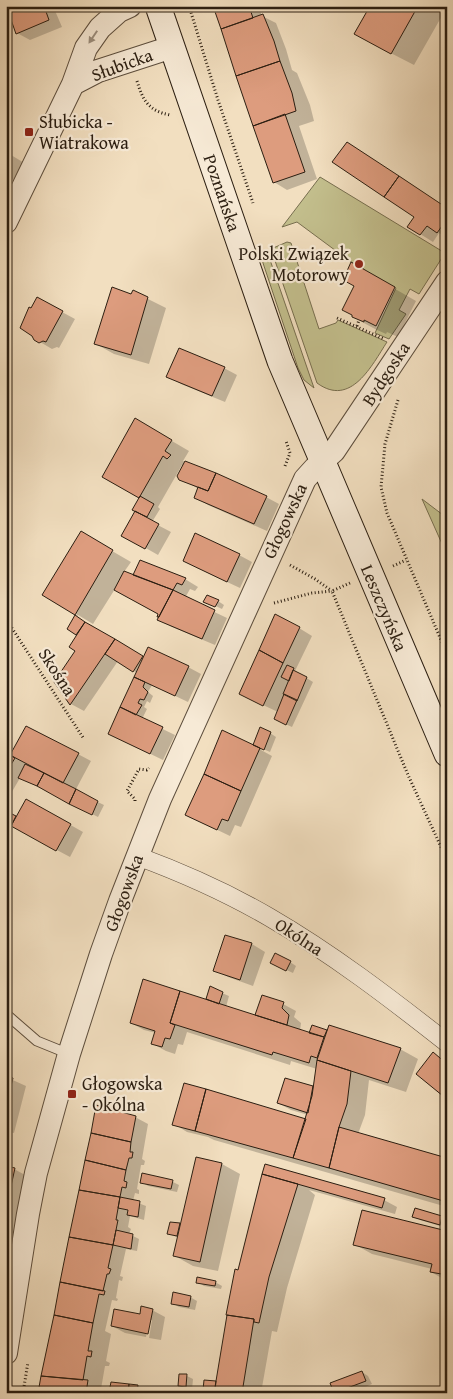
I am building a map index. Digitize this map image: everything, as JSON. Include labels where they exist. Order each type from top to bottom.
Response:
[{"type":"main road","name":"Poznańska","points":[[158,6],[274,344],[322,462]]},
{"type":"main road","name":"Leszczyńska","points":[[322,462],[447,754]]},
{"type":"street","name":"Słubicka","points":[[6,222],[73,84],[86,48],[92,38],[109,19],[130,6]]},
{"type":"street","name":"Słubicka","points":[[73,84],[98,71],[172,48]]},
{"type":"street","name":"Bydgoska","points":[[322,462],[334,451],[447,282]]},
{"type":"street","name":"Głogowska","points":[[6,1352],[34,1186],[47,1132],[69,1054],[104,945],[137,856],[181,752],[304,479],[322,462]]},
{"type":"street","name":"Okólna","points":[[137,856],[203,883],[273,919],[338,962],[447,1043]]},
{"type":"lane","points":[[6,1014],[37,1041],[69,1054]]},
{"type":"path","points":[[189,6],[256,212]]},
{"type":"path","points":[[337,318],[390,341]]},
{"type":"path","points":[[357,326],[359,320]]},
{"type":"path","points":[[398,400],[385,444],[381,487],[387,513],[447,654]]},
{"type":"path","points":[[283,470],[290,453],[284,434]]},
{"type":"path","points":[[270,555],[315,579],[332,591],[400,757],[447,860]]},
{"type":"path","points":[[273,603],[312,593],[332,591],[406,560]]},
{"type":"path","name":"Skośna","points":[[6,620],[84,739]]},
{"type":"path","points":[[23,1393],[28,1361]]},
{"type":"shaded area","points":[[320,177],[445,253],[419,294],[410,289],[399,310],[406,314],[389,339],[375,333],[396,288],[364,271],[364,269],[351,262],[297,222],[282,227]]},
{"type":"shaded area","points":[[287,242],[291,243],[319,329],[336,323],[338,320],[387,342],[367,372],[350,387],[340,390],[329,389],[317,383],[271,249]]},
{"type":"shaded area","points":[[267,251],[314,388],[304,380],[298,368],[260,254]]},
{"type":"shaded area","points":[[422,499],[447,518],[447,555]]},
{"type":"building","points":[[20,6],[44,6],[49,20],[16,34],[8,11]]},
{"type":"building","points":[[213,6],[249,6],[253,18],[221,29]]},
{"type":"building","points":[[370,6],[418,6],[391,54],[354,34]]},
{"type":"building","points":[[263,14],[280,61],[236,76],[221,29]]},
{"type":"building","points":[[280,61],[292,93],[296,111],[253,126],[236,76]]},
{"type":"building","points":[[285,114],[305,172],[273,183],[253,126]]},
{"type":"building","points":[[347,142],[399,176],[384,197],[332,162]]},
{"type":"building","points":[[399,176],[447,208],[447,219],[437,233],[427,226],[420,235],[407,227],[414,217],[384,197]]},
{"type":"building","points":[[351,262],[395,287],[376,326],[352,317],[352,315],[342,310],[354,286],[343,280]]},
{"type":"building","points":[[112,287],[131,294],[133,290],[148,297],[131,355],[94,344]]},
{"type":"building","points":[[37,297],[63,311],[46,342],[39,343],[20,328],[29,307],[31,308]]},
{"type":"building","points":[[179,348],[225,367],[212,396],[166,377]]},
{"type":"building","points":[[135,418],[172,440],[165,451],[171,455],[167,459],[163,456],[139,498],[102,477]]},
{"type":"building","points":[[185,461],[216,473],[208,491],[179,480],[177,476]]},
{"type":"building","points":[[216,473],[267,496],[254,524],[194,498],[198,487],[208,491]]},
{"type":"building","points":[[140,496],[154,504],[147,517],[132,510]]},
{"type":"building","points":[[135,511],[159,524],[145,549],[121,536]]},
{"type":"building","points":[[81,531],[113,550],[75,615],[42,595]]},
{"type":"building","points":[[195,533],[240,554],[227,582],[183,561]]},
{"type":"building","points":[[140,560],[186,578],[182,585],[177,583],[173,590],[133,575]]},
{"type":"building","points":[[124,571],[173,590],[159,617],[157,617],[158,614],[114,590]]},
{"type":"building","points":[[173,590],[215,610],[202,639],[157,620]]},
{"type":"building","points":[[207,595],[219,600],[215,607],[203,602]]},
{"type":"building","points":[[275,614],[300,627],[283,663],[259,650]]},
{"type":"building","points":[[75,615],[85,622],[76,635],[67,629]]},
{"type":"building","points":[[85,622],[115,639],[70,705],[54,682],[75,651],[69,647]]},
{"type":"building","points":[[115,639],[143,656],[133,672],[105,654]]},
{"type":"building","points":[[148,647],[189,666],[175,696],[134,677]]},
{"type":"building","points":[[259,650],[283,663],[263,706],[239,694]]},
{"type":"building","points":[[287,665],[294,668],[289,681],[281,677]]},
{"type":"building","points":[[293,670],[307,677],[297,701],[283,694]]},
{"type":"building","points":[[134,677],[145,682],[143,687],[148,692],[144,700],[140,699],[138,703],[142,705],[136,715],[120,707]]},
{"type":"building","points":[[284,694],[297,700],[286,725],[274,719]]},
{"type":"building","points":[[120,707],[163,727],[150,754],[108,734]]},
{"type":"building","points":[[26,726],[79,753],[63,783],[10,755]]},
{"type":"building","points":[[260,727],[271,732],[264,750],[253,745]]},
{"type":"building","points":[[222,730],[260,748],[241,791],[204,774]]},
{"type":"building","points":[[6,753],[15,758],[6,773]]},
{"type":"building","points":[[25,764],[44,773],[37,786],[18,778]]},
{"type":"building","points":[[44,773],[76,789],[69,804],[37,786]]},
{"type":"building","points":[[204,774],[241,791],[228,821],[222,819],[217,830],[185,815]]},
{"type":"building","points":[[76,789],[98,801],[92,815],[69,804]]},
{"type":"building","points":[[26,799],[71,824],[56,851],[11,826]]},
{"type":"building","points":[[6,811],[16,816],[11,826],[6,824]]},
{"type":"building","points":[[225,935],[252,943],[240,980],[213,971]]},
{"type":"building","points":[[275,953],[291,961],[286,971],[270,963]]},
{"type":"building","points":[[143,979],[180,991],[170,1023],[175,1025],[170,1039],[165,1038],[162,1047],[151,1044],[155,1031],[130,1023]]},
{"type":"building","points":[[210,986],[223,992],[219,1004],[206,999]]},
{"type":"building","points":[[180,991],[324,1037],[317,1058],[311,1056],[309,1063],[273,1052],[272,1055],[170,1023]]},
{"type":"building","points":[[262,995],[284,1002],[282,1008],[289,1015],[287,1025],[255,1015]]},
{"type":"building","points":[[312,1025],[327,1030],[324,1037],[309,1033]]},
{"type":"building","points":[[329,1025],[401,1048],[388,1083],[317,1060]]},
{"type":"building","points":[[433,1052],[447,1064],[447,1090],[443,1096],[416,1074]]},
{"type":"building","points":[[317,1060],[351,1071],[347,1104],[329,1168],[293,1158],[312,1096]]},
{"type":"building","points":[[6,1076],[13,1078],[6,1106]]},
{"type":"building","points":[[285,1078],[313,1086],[308,1113],[277,1103]]},
{"type":"building","points":[[184,1083],[206,1089],[195,1131],[172,1125]]},
{"type":"building","points":[[206,1089],[306,1119],[293,1158],[195,1131]]},
{"type":"building","points":[[96,1105],[136,1116],[131,1142],[91,1133]]},
{"type":"building","points":[[339,1127],[447,1158],[447,1202],[329,1168]]},
{"type":"building","points":[[91,1133],[131,1142],[130,1152],[133,1152],[132,1158],[129,1158],[126,1170],[85,1160]]},
{"type":"building","points":[[196,1157],[222,1163],[200,1262],[173,1256]]},
{"type":"building","points":[[85,1160],[126,1170],[124,1181],[127,1182],[126,1188],[122,1187],[120,1197],[79,1190]]},
{"type":"building","points":[[265,1164],[385,1198],[382,1208],[262,1174]]},
{"type":"building","points":[[6,1166],[15,1168],[6,1209]]},
{"type":"building","points":[[142,1173],[173,1180],[171,1189],[140,1183]]},
{"type":"building","points":[[262,1174],[298,1184],[269,1277],[259,1323],[254,1322],[254,1319],[226,1315],[235,1269],[238,1270]]},
{"type":"building","points":[[79,1190],[120,1197],[113,1245],[69,1237]]},
{"type":"building","points":[[120,1197],[140,1201],[138,1217],[127,1215],[128,1210],[118,1208]]},
{"type":"building","points":[[415,1208],[442,1216],[440,1225],[412,1217]]},
{"type":"building","points":[[362,1210],[447,1231],[447,1275],[430,1272],[432,1264],[353,1245]]},
{"type":"building","points":[[170,1222],[180,1223],[177,1236],[167,1234]]},
{"type":"building","points":[[116,1230],[133,1234],[131,1249],[113,1245]]},
{"type":"building","points":[[69,1237],[113,1245],[108,1268],[111,1269],[109,1274],[107,1274],[103,1291],[60,1282]]},
{"type":"building","points":[[197,1277],[216,1281],[215,1286],[196,1283]]},
{"type":"building","points":[[60,1282],[105,1291],[104,1295],[99,1294],[93,1323],[54,1315]]},
{"type":"building","points":[[173,1292],[191,1296],[189,1307],[171,1304]]},
{"type":"building","points":[[141,1306],[153,1309],[148,1334],[111,1326],[114,1309],[140,1314]]},
{"type":"building","points":[[54,1315],[93,1323],[88,1351],[92,1351],[91,1357],[87,1356],[83,1380],[41,1376]]},
{"type":"building","points":[[227,1315],[254,1319],[242,1393],[214,1393]]},
{"type":"building","points":[[362,1371],[366,1381],[334,1393],[330,1383]]},
{"type":"building","points":[[179,1374],[187,1374],[186,1387],[178,1386]]},
{"type":"building","points":[[41,1376],[88,1380],[86,1393],[38,1393]]},
{"type":"building","points":[[204,1380],[216,1381],[215,1391],[203,1390]]},
{"type":"building","points":[[111,1382],[129,1384],[128,1393],[109,1392]]},
{"type":"building","points":[[129,1384],[138,1385],[137,1393],[128,1393]]},
{"type":"building","points":[[184,1388],[215,1391],[214,1393],[183,1393]]},
{"type":"place","name":"Słubicka - Wiatrakowa","points":[[29,132]]},
{"type":"place","name":"Polski Związek Motorowy","points":[[359,264]]},
{"type":"place","name":"Głogowska - Okólna","points":[[72,1094]]}]
